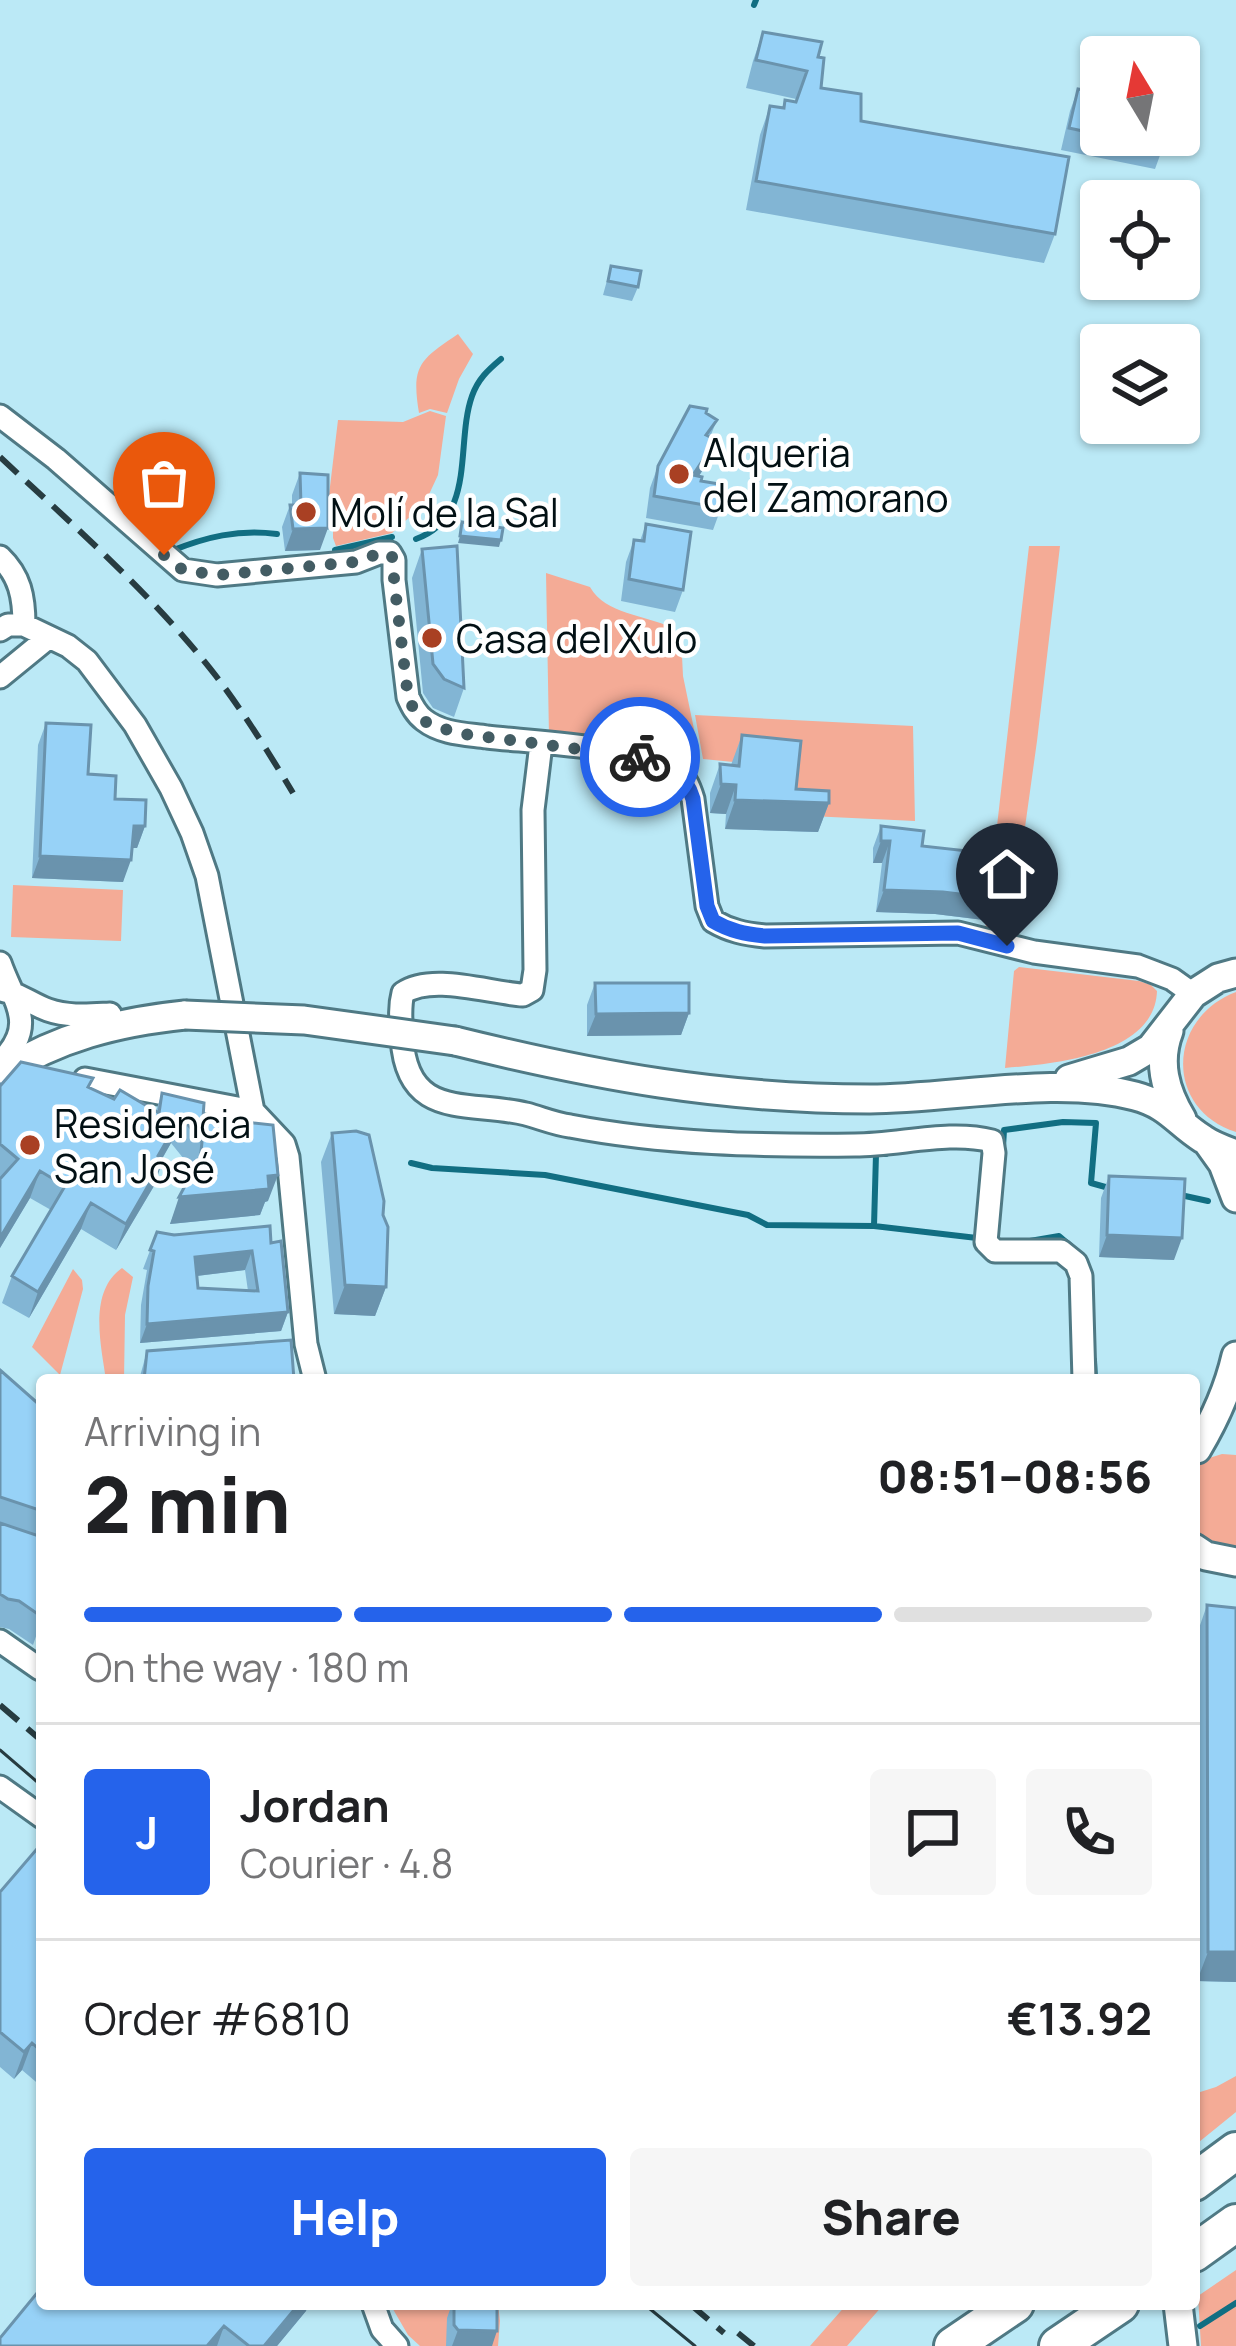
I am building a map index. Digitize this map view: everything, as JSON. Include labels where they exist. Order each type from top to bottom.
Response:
[{"type":"highway","points":[[1200,2178],[1236,2151]]},
{"type":"highway","points":[[1200,2249],[1236,2223]]},
{"type":"highway","points":[[952,2346],[1006,2310]]},
{"type":"highway","points":[[1058,2346],[1111,2310]]},
{"type":"street","points":[[0,416],[183,570],[217,575],[356,562],[390,554],[408,697],[415,712],[426,722],[456,733],[637,756],[679,773],[693,799],[707,906],[713,921],[724,928],[765,936],[958,933],[1034,952],[1138,966],[1172,979],[1184,1005]]},
{"type":"street","points":[[0,557],[19,582],[24,625]]},
{"type":"street","points":[[0,630],[24,625],[87,661],[154,758],[193,832],[214,905],[259,1118],[284,1144],[288,1157],[284,1228],[314,1367]]},
{"type":"street","points":[[0,677],[49,638]]},
{"type":"street","points":[[541,744],[533,810],[532,990],[523,995],[434,984],[403,993],[403,1052],[422,1093],[436,1101],[496,1108],[566,1126],[752,1146],[866,1145],[974,1137],[992,1141],[986,1242],[995,1251],[1061,1252],[1073,1259],[1081,1276],[1084,1374]]},
{"type":"street","points":[[0,963],[20,1024],[3,1049]]},
{"type":"street","points":[[1024,1089],[1130,1061],[1163,1036],[1184,1005],[1218,978],[1236,973]]},
{"type":"street","points":[[8,992],[73,1016],[304,1020],[455,1041],[593,1073],[734,1093],[875,1099],[1024,1089],[1107,1090],[1155,1102],[1183,1121],[1223,1164],[1236,1198]]},
{"type":"street","points":[[1183,1121],[1169,1097],[1162,1070],[1165,1042],[1184,1005]]},
{"type":"street","points":[[3,1049],[52,1025],[110,1014]]},
{"type":"street","points":[[3,1049],[32,1048],[96,1029],[185,1015]]},
{"type":"street","points":[[0,1074],[56,1042]]},
{"type":"street","points":[[85,1079],[259,1118]]},
{"type":"street","points":[[1208,1143],[1236,1154]]},
{"type":"street","points":[[282,1346],[314,1367]]},
{"type":"street","points":[[1200,1443],[1217,1415],[1236,1356]]},
{"type":"street","points":[[1200,1448],[1236,1438]]},
{"type":"street","points":[[1200,1552],[1230,1562]]},
{"type":"street","points":[[1200,1574],[1230,1562]]},
{"type":"street","points":[[0,1640],[36,1668]]},
{"type":"street","points":[[0,1787],[36,1813]]},
{"type":"street","points":[[374,2310],[374,2346]]},
{"type":"street","points":[[375,2310],[382,2329],[398,2346]]},
{"type":"street","points":[[1171,2346],[1177,2310]]},
{"type":"street","points":[[1178,2310],[1184,2346]]},
{"type":"shaded area","points":[[458,334],[473,354],[447,413],[430,409],[419,413],[416,384],[421,365]]},
{"type":"shaded area","points":[[430,411],[446,416],[438,475],[425,503],[392,533],[336,546],[333,497],[329,495],[338,420],[403,422]]},
{"type":"shaded area","points":[[1029,546],[1060,546],[1010,935],[985,931]]},
{"type":"shaded area","points":[[546,573],[590,587],[616,609],[672,628],[682,656],[700,758],[549,736]]},
{"type":"shaded area","points":[[695,715],[913,726],[915,821],[789,815],[794,768],[703,759]]},
{"type":"shaded area","points":[[13,885],[123,890],[121,941],[11,937]]},
{"type":"shaded area","points":[[1019,967],[1151,985],[1157,991],[1152,1013],[1121,1042],[1098,1052],[1005,1068],[1014,971]]},
{"type":"shaded area","points":[[1236,992],[1236,1132],[1212,1120],[1196,1104],[1183,1063],[1197,1022],[1213,1005]]},
{"type":"shaded area","points":[[122,1268],[133,1277],[125,1315],[124,1374],[105,1374],[99,1320],[111,1278]]},
{"type":"shaded area","points":[[73,1269],[83,1289],[60,1374],[32,1347]]},
{"type":"shaded area","points":[[1236,1455],[1236,1548],[1217,1547],[1200,1537],[1200,1464]]},
{"type":"shaded area","points":[[1236,2076],[1236,2112],[1200,2141],[1200,2092]]},
{"type":"shaded area","points":[[1236,2270],[1236,2346],[1201,2346],[1200,2295]]},
{"type":"shaded area","points":[[393,2310],[499,2310],[498,2346],[420,2346]]},
{"type":"shaded area","points":[[842,2310],[879,2310],[847,2346],[810,2346]]},
{"type":"building","points":[[763,32],[822,42],[818,57],[824,58],[821,88],[861,94],[861,121],[1069,157],[1055,234],[756,181],[770,106],[784,108],[785,100],[796,102],[807,71],[756,60]]},
{"type":"building","points":[[1078,89],[1080,89],[1080,130],[1069,128]]},
{"type":"building","points":[[611,266],[641,271],[638,287],[608,281]]},
{"type":"building","points":[[690,406],[707,409],[717,420],[706,435],[716,440],[693,475],[725,485],[721,508],[654,496],[658,466]]},
{"type":"building","points":[[300,473],[328,475],[328,528],[293,529],[290,505],[301,505]]},
{"type":"building","points":[[462,522],[503,528],[501,540],[460,536]]},
{"type":"building","points":[[646,524],[691,532],[683,590],[629,579],[634,540],[644,541]]},
{"type":"building","points":[[457,546],[464,688],[444,679],[433,664],[422,549]]},
{"type":"building","points":[[46,723],[91,725],[88,774],[116,776],[115,799],[146,800],[145,826],[134,826],[131,860],[40,856]]},
{"type":"building","points":[[742,735],[801,741],[796,789],[829,791],[829,803],[735,800],[736,785],[721,784],[720,764],[739,766]]},
{"type":"building","points":[[881,826],[924,831],[922,846],[995,854],[992,898],[884,890],[890,841],[881,841]]},
{"type":"building","points":[[595,983],[689,983],[689,1013],[596,1014]]},
{"type":"building","points":[[21,1062],[93,1078],[88,1087],[114,1099],[120,1090],[159,1113],[162,1093],[204,1103],[203,1118],[273,1125],[278,1175],[268,1176],[269,1189],[179,1197],[193,1171],[199,1171],[202,1142],[181,1116],[158,1156],[163,1160],[126,1224],[91,1203],[38,1292],[12,1276],[65,1186],[40,1171],[0,1238],[0,1179],[18,1159],[0,1144],[0,1084]]},
{"type":"building","points":[[332,1133],[369,1135],[384,1201],[386,1287],[345,1285]]},
{"type":"building","points":[[1109,1176],[1185,1179],[1182,1238],[1107,1235]]},
{"type":"building","points":[[270,1226],[271,1243],[281,1241],[288,1312],[147,1324],[154,1251],[150,1250],[157,1232],[174,1235]],"holes":[[[252,1251],[258,1291],[198,1288],[195,1257]]]},
{"type":"building","points":[[291,1340],[294,1374],[145,1374],[147,1351]]},
{"type":"building","points":[[0,1370],[36,1402],[36,1509],[0,1497]]},
{"type":"building","points":[[0,1523],[36,1535],[36,1613],[0,1594]]},
{"type":"building","points":[[1207,1605],[1236,1608],[1236,1952],[1208,1952]]},
{"type":"building","points":[[36,1850],[36,2047],[32,2043],[24,2052],[0,2032],[0,1892]]},
{"type":"building","points":[[36,2294],[36,2310],[294,2310],[264,2346],[249,2346],[224,2326],[207,2346],[0,2346],[0,2338]]},
{"type":"building","points":[[454,2310],[497,2310],[497,2331],[458,2330]]},
{"type":"waterway","points":[[754,5],[756,0]]},
{"type":"waterway","points":[[416,539],[435,529],[448,514],[456,497],[472,396],[501,359]]},
{"type":"waterway","points":[[171,551],[222,535],[277,534]]},
{"type":"waterway","points":[[335,550],[392,537]]},
{"type":"waterway","points":[[1003,1147],[1004,1130],[1096,1123],[1091,1183],[1109,1188]]},
{"type":"waterway","points":[[874,1226],[876,1154],[886,1154]]},
{"type":"waterway","points":[[411,1163],[545,1175],[748,1215],[767,1225],[874,1226],[977,1238],[978,1233]]},
{"type":"waterway","points":[[1176,1194],[1208,1201]]},
{"type":"waterway","points":[[1024,1242],[1059,1236],[1072,1247]]},
{"type":"waterway","points":[[1094,1360],[1095,1374]]},
{"type":"waterway","points":[[1200,2326],[1236,2303]]},
{"type":"tram line","points":[[0,1750],[36,1781]]},
{"type":"tram line","points":[[651,2310],[695,2346]]},
{"type":"railway","points":[[0,457],[112,562],[192,646],[293,793]]},
{"type":"railway","points":[[0,1705],[36,1736]]},
{"type":"railway","points":[[697,2310],[724,2333]]},
{"type":"railway","points":[[738,2333],[754,2346]]},
{"type":"way so far","points":[[164,555],[183,570],[217,575],[356,562],[390,554],[408,697],[426,722],[456,733],[640,757]]},
{"type":"place","name":"Alqueria del Zamorano","points":[[679,474]]},
{"type":"place","name":"Molí de la Sal","points":[[306,512]]},
{"type":"place","name":"Casa del Xulo","points":[[432,638]]},
{"type":"place","name":"Residencia San José","points":[[30,1145]]},
{"type":"route","points":[[640,757],[667,765],[689,785],[707,906],[713,921],[724,928],[765,936],[958,933],[1007,946]]}]
